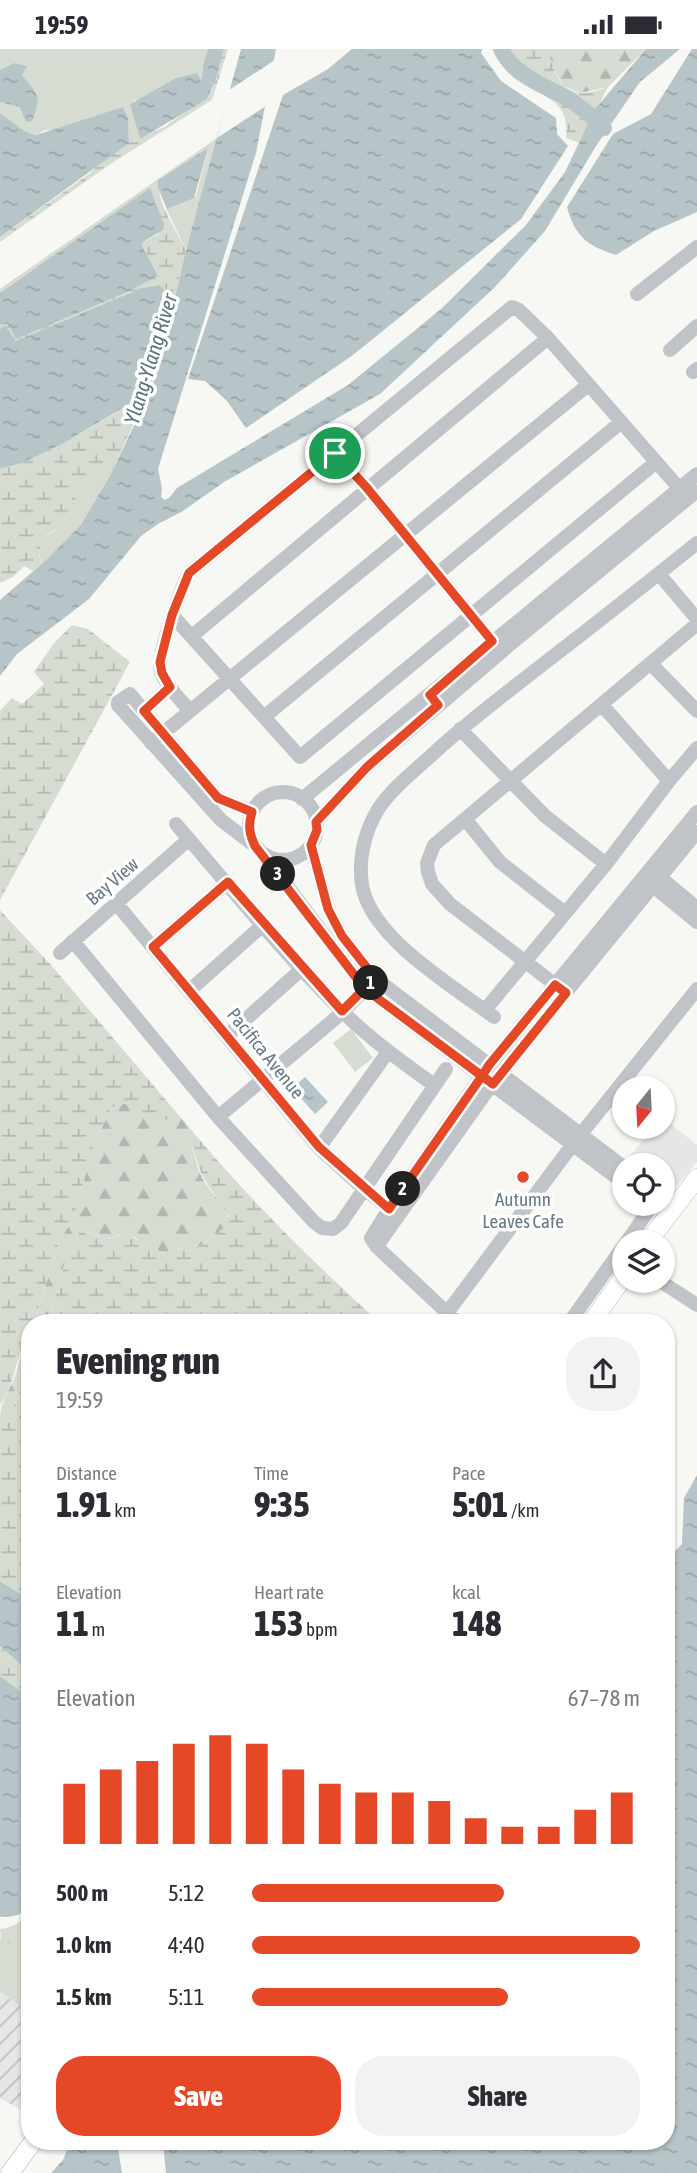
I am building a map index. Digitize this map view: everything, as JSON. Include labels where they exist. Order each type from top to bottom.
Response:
[{"type":"main road","points":[[675,1194],[697,1178]]},
{"type":"main road","points":[[597,1314],[612,1293]]},
{"type":"main road","points":[[10,2173],[27,2150]]},
{"type":"street","points":[[637,294],[697,247]]},
{"type":"street","points":[[190,711],[170,687],[162,673],[160,662],[172,615],[189,573],[512,307],[519,310],[548,338],[678,488]]},
{"type":"street","points":[[670,350],[697,327]]},
{"type":"street","points":[[192,636],[548,338]]},
{"type":"street","points":[[151,744],[588,385]]},
{"type":"street","points":[[264,717],[620,422]]},
{"type":"street","points":[[335,453],[367,488],[492,641]]},
{"type":"street","points":[[172,615],[300,757],[655,463]]},
{"type":"street","points":[[316,822],[492,641],[697,474]]},
{"type":"street","points":[[302,799],[434,700],[697,491]]},
{"type":"street","points":[[697,544],[460,729],[391,793],[379,808],[363,847],[363,890],[371,910],[383,929],[400,946],[489,1013],[526,962],[697,748]]},
{"type":"street","points":[[659,574],[697,619]]},
{"type":"street","points":[[560,989],[450,904],[432,884],[427,863],[434,845],[697,624]]},
{"type":"street","points":[[650,664],[697,711]]},
{"type":"street","points":[[144,711],[170,687]]},
{"type":"street","points":[[252,812],[218,798],[130,694],[118,702],[151,744],[221,820],[259,850],[284,860],[304,853],[311,845],[317,830],[316,822],[314,813],[302,799],[294,794],[274,794],[257,804],[249,823],[250,835],[259,850],[370,984],[577,1139],[612,1160]]},
{"type":"street","points":[[602,705],[669,781]]},
{"type":"street","points":[[460,729],[545,816],[606,864]]},
{"type":"street","points":[[652,878],[697,812]]},
{"type":"street","points":[[465,819],[500,862],[565,913]]},
{"type":"street","points":[[176,824],[342,1011],[388,1052],[434,1085]]},
{"type":"street","points":[[697,832],[652,878],[491,1075],[394,1212],[377,1247],[447,1313],[577,1139],[697,989]]},
{"type":"street","name":"Bay View","points":[[60,953],[189,839]]},
{"type":"street","points":[[311,845],[328,909],[370,984]]},
{"type":"street","points":[[652,878],[697,908]]},
{"type":"street","points":[[652,878],[697,922]]},
{"type":"street","points":[[153,947],[228,882]]},
{"type":"street","name":"Pacifica Avenue","points":[[116,903],[319,1147],[363,1188],[394,1212]]},
{"type":"street","points":[[189,991],[263,925]]},
{"type":"street","points":[[73,941],[218,1117],[314,1222],[323,1228],[337,1227],[446,1069]]},
{"type":"street","points":[[227,1036],[303,968]]},
{"type":"street","points":[[218,1117],[370,984]]},
{"type":"street","points":[[319,1147],[388,1052]]},
{"type":"street","points":[[577,1139],[612,1172]]},
{"type":"street","points":[[637,1230],[650,1216]]},
{"type":"street","points":[[575,1314],[612,1262]]},
{"type":"street","points":[[675,1291],[697,1305]]},
{"type":"shaded area","points":[[676,1128],[697,1145],[697,1162],[675,1188],[675,1153],[633,1153],[644,1139],[676,1139]]},
{"type":"shaded area","points":[[0,1991],[21,2007],[21,2110],[0,2098]]},
{"type":"green space","points":[[0,49],[208,49],[202,78],[133,101],[140,139],[129,143],[129,132],[45,130],[36,135],[26,132],[0,113],[0,102],[21,107],[37,94],[22,75],[26,66],[14,63],[0,70]]},
{"type":"green space","points":[[224,49],[228,49],[212,100],[109,165],[0,242],[0,237],[89,174],[107,157],[129,143],[166,126],[211,92]]},
{"type":"green space","points":[[493,49],[549,49],[557,77],[567,88],[583,93],[608,87],[579,143],[566,138],[564,116],[560,108],[512,76]]},
{"type":"green space","points":[[549,49],[646,49],[608,87],[580,93],[564,86],[551,65]]},
{"type":"green space","points":[[217,138],[216,143],[158,180],[164,207],[186,250],[159,367],[111,474],[99,471],[84,483],[63,526],[43,537],[39,552],[41,565],[33,571],[24,566],[13,577],[0,583],[0,469],[56,446],[143,396],[158,285],[142,288],[15,342],[6,326],[0,329],[0,325],[8,324],[16,338],[125,293],[157,276],[142,246],[143,242],[159,234],[150,189],[0,293],[0,289]]},
{"type":"green space","points":[[216,143],[186,250],[165,206],[167,209],[196,196],[208,148]]},
{"type":"green space","points":[[99,471],[111,474],[81,526],[41,565],[39,552],[43,537],[54,532],[71,514],[77,494],[84,483]]},
{"type":"green space","points":[[72,625],[88,629],[130,662],[0,900],[0,711],[12,698],[22,704],[44,684],[34,672],[54,643]]},
{"type":"green space","points":[[0,910],[51,965],[171,1106],[173,1114],[172,1121],[143,1113],[139,1106],[135,1105],[125,1104],[111,1108],[94,1145],[72,1222],[60,1239],[37,1314],[21,1314],[21,1351],[11,1383],[0,1405]]},
{"type":"green space","points":[[351,1029],[373,1058],[355,1072],[333,1043]]},
{"type":"green space","points":[[122,1104],[135,1104],[173,1114],[171,1106],[199,1139],[190,1140],[200,1174],[230,1221],[195,1251],[173,1249],[166,1254],[135,1237],[120,1235],[107,1239],[80,1231],[67,1255],[50,1314],[37,1314],[60,1239],[72,1222],[94,1145],[111,1108]]},
{"type":"green space","points":[[199,1139],[286,1234],[370,1314],[50,1314],[67,1255],[80,1231],[107,1239],[127,1234],[165,1254],[173,1249],[195,1251],[226,1226],[229,1216],[202,1176],[190,1140]]},
{"type":"green space","points":[[21,1356],[21,1389],[13,1408],[0,1419],[3,1402]]},
{"type":"green space","points":[[21,1389],[21,1594],[0,1581],[0,1419],[13,1408]]},
{"type":"green space","points":[[0,1646],[21,1665],[21,1691],[0,1676]]},
{"type":"green space","points":[[21,1920],[21,1939],[7,1943],[1,1940],[0,1929]]},
{"type":"green space","points":[[0,1939],[12,1941],[21,1939],[21,2007],[0,1991]]},
{"type":"water","points":[[208,49],[224,49],[207,99],[140,139],[130,104],[176,78],[197,73],[200,79],[202,78]]},
{"type":"water","points":[[241,49],[276,49],[256,153],[158,469],[161,497],[165,500],[177,488],[348,385],[441,309],[526,225],[565,172],[595,109],[646,49],[680,49],[640,82],[596,146],[545,231],[495,287],[380,394],[224,482],[141,536],[89,599],[17,654],[0,676],[0,600],[81,525],[111,474],[149,394],[159,367],[186,250]]},
{"type":"water","points":[[352,49],[482,49],[481,53],[501,81],[556,118],[557,134],[568,146],[521,219],[353,355],[246,428],[227,401],[205,381],[188,379],[283,95],[328,69]]},
{"type":"water","points":[[692,49],[697,49],[697,212],[654,231],[616,255],[598,248],[579,233],[567,207],[613,134],[651,114]]},
{"type":"water","points":[[14,63],[27,66],[22,75],[37,97],[32,121],[26,122],[20,107],[0,102],[0,70]]},
{"type":"water","points":[[123,107],[128,119],[129,143],[0,237],[0,113],[26,132],[36,135]]},
{"type":"water","points":[[208,148],[194,198],[167,209],[158,188],[158,180]]},
{"type":"water","points":[[150,188],[164,224],[163,230],[143,242],[142,246],[158,276],[125,293],[16,339],[8,324],[0,325],[0,293]]},
{"type":"water","name":"Ylang-Ylang River","points":[[159,285],[163,288],[160,324],[148,352],[154,366],[143,396],[62,444],[24,462],[0,469],[0,329],[6,326],[16,341],[142,288]]},
{"type":"water","points":[[305,1077],[328,1102],[315,1114],[292,1088]]},
{"type":"water","points":[[697,1475],[697,2173],[166,2173],[164,2150],[675,2150],[675,1551],[682,1544],[684,1498]]},
{"type":"water","points":[[0,1581],[21,1594],[21,1665],[0,1646]]},
{"type":"water","points":[[0,1676],[21,1691],[21,1914],[0,1917]]},
{"type":"water","points":[[67,2150],[118,2150],[122,2173],[51,2173],[63,2160]]},
{"type":"pier","points":[[278,58],[269,104],[217,138],[229,90]]},
{"type":"waterway","points":[[501,49],[522,73],[575,103],[604,128]]},
{"type":"place","name":"Autumn Leaves Cafe","points":[[523,1177]]},
{"type":"route","points":[[335,453],[189,573],[172,615],[160,662],[162,673],[170,687],[144,711],[218,798],[252,812],[250,835],[255,846],[365,989],[482,1076],[493,1084],[566,993],[555,985],[489,1065],[482,1076],[389,1209],[319,1147],[153,947],[228,882],[263,925],[342,1011],[365,989],[375,978],[342,936],[328,909],[311,845],[317,830],[316,822],[367,767],[438,705],[430,695],[492,641],[367,488],[335,453]]}]
